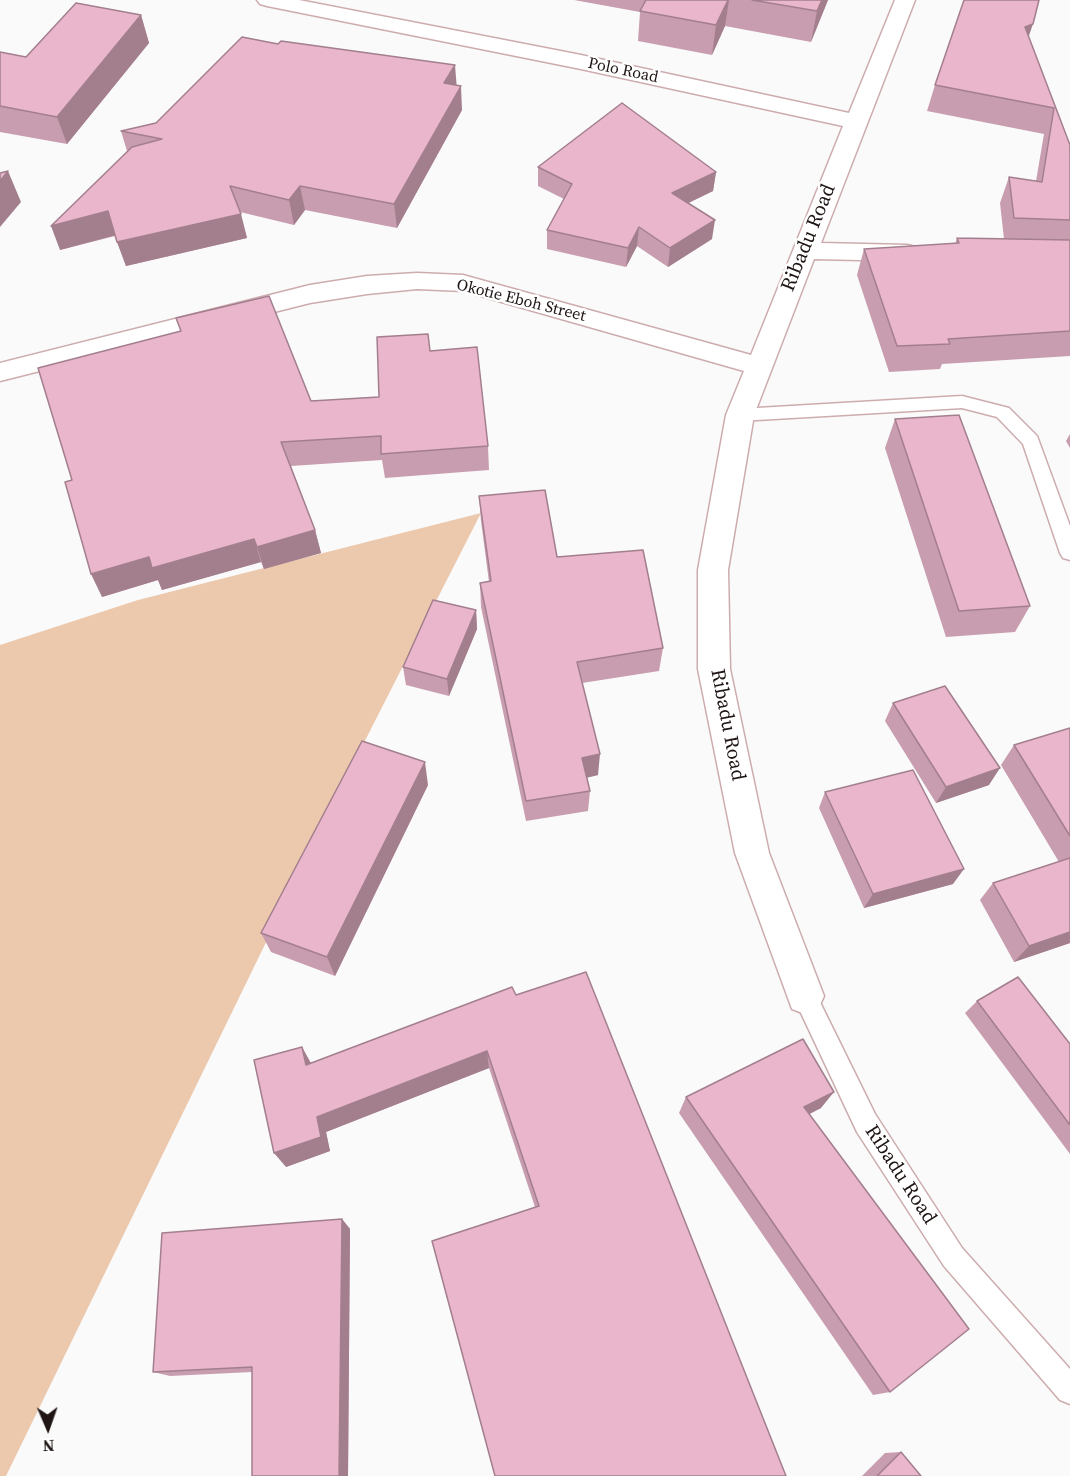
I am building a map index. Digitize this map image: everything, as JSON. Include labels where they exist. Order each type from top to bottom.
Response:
[{"type":"street","name":"Polo Road","points":[[267,0],[593,65],[857,122]]},
{"type":"street","points":[[376,0],[388,24]]},
{"type":"street","name":"Ribadu Road","points":[[805,996],[752,853],[714,669],[713,570],[740,415],[804,250],[906,0]]},
{"type":"street","points":[[804,250],[931,253]]},
{"type":"street","name":"Okotie Eboh Street","points":[[0,372],[310,294],[367,285],[417,281],[463,283],[758,366]]},
{"type":"lane","points":[[740,415],[962,402],[1003,412],[1031,441],[1070,553]]},
{"type":"lane","name":"Ribadu Road","points":[[805,996],[866,1123],[953,1257],[1070,1390]]},
{"type":"shaded area","points":[[481,513],[348,774],[6,1476],[0,1476],[0,645],[138,600]]},
{"type":"building","points":[[646,0],[728,0],[716,25],[640,11]]},
{"type":"building","points":[[752,0],[822,0],[817,11]]},
{"type":"building","points":[[964,0],[1039,0],[1033,24],[1025,27],[1070,145],[1070,220],[1014,218],[1009,177],[1042,182],[1054,108],[935,85]]},
{"type":"building","points":[[76,3],[141,15],[57,117],[0,106],[0,52],[26,57]]},
{"type":"building","points":[[242,37],[278,44],[281,41],[455,65],[444,83],[461,86],[394,204],[300,186],[289,200],[230,186],[241,214],[117,242],[108,211],[51,226],[132,147],[162,139],[121,131],[156,123]]},
{"type":"building","points":[[622,103],[716,172],[672,193],[715,220],[670,248],[639,227],[628,248],[547,230],[572,184],[538,167]]},
{"type":"building","points":[[8,171],[0,181],[0,173]]},
{"type":"building","points":[[957,238],[1070,240],[1070,331],[948,339],[950,344],[897,346],[864,249],[959,243]]},
{"type":"building","points":[[269,296],[311,401],[379,397],[377,337],[428,334],[430,351],[477,347],[488,446],[381,454],[381,436],[281,442],[315,530],[257,547],[254,539],[152,568],[149,557],[91,574],[65,482],[72,480],[38,368],[181,331],[176,318]]},
{"type":"building","points":[[959,415],[1030,606],[959,611],[895,419]]},
{"type":"building","points":[[545,490],[557,557],[643,550],[663,648],[577,662],[600,754],[582,758],[590,791],[526,801],[480,583],[491,581],[479,496]]},
{"type":"building","points":[[433,600],[476,610],[447,679],[403,667]]},
{"type":"building","points":[[945,686],[1000,768],[946,787],[893,703]]},
{"type":"building","points":[[1070,728],[1070,836],[1014,745]]},
{"type":"building","points":[[362,741],[425,762],[327,957],[261,933]]},
{"type":"building","points":[[913,770],[964,869],[873,894],[825,792]]},
{"type":"building","points":[[1070,858],[1070,932],[1029,946],[993,883]]},
{"type":"building","points":[[586,972],[786,1476],[495,1476],[432,1241],[539,1206],[487,1051],[317,1117],[321,1137],[274,1153],[254,1060],[302,1047],[306,1065],[512,987],[516,995]]},
{"type":"building","points":[[1018,977],[1070,1044],[1070,1125],[977,1001]]},
{"type":"building","points":[[803,1039],[834,1092],[804,1107],[969,1329],[890,1392],[686,1097]]},
{"type":"building","points":[[342,1219],[339,1476],[252,1476],[252,1367],[153,1372],[162,1233]]},
{"type":"building","points":[[901,1452],[921,1476],[877,1476]]}]
